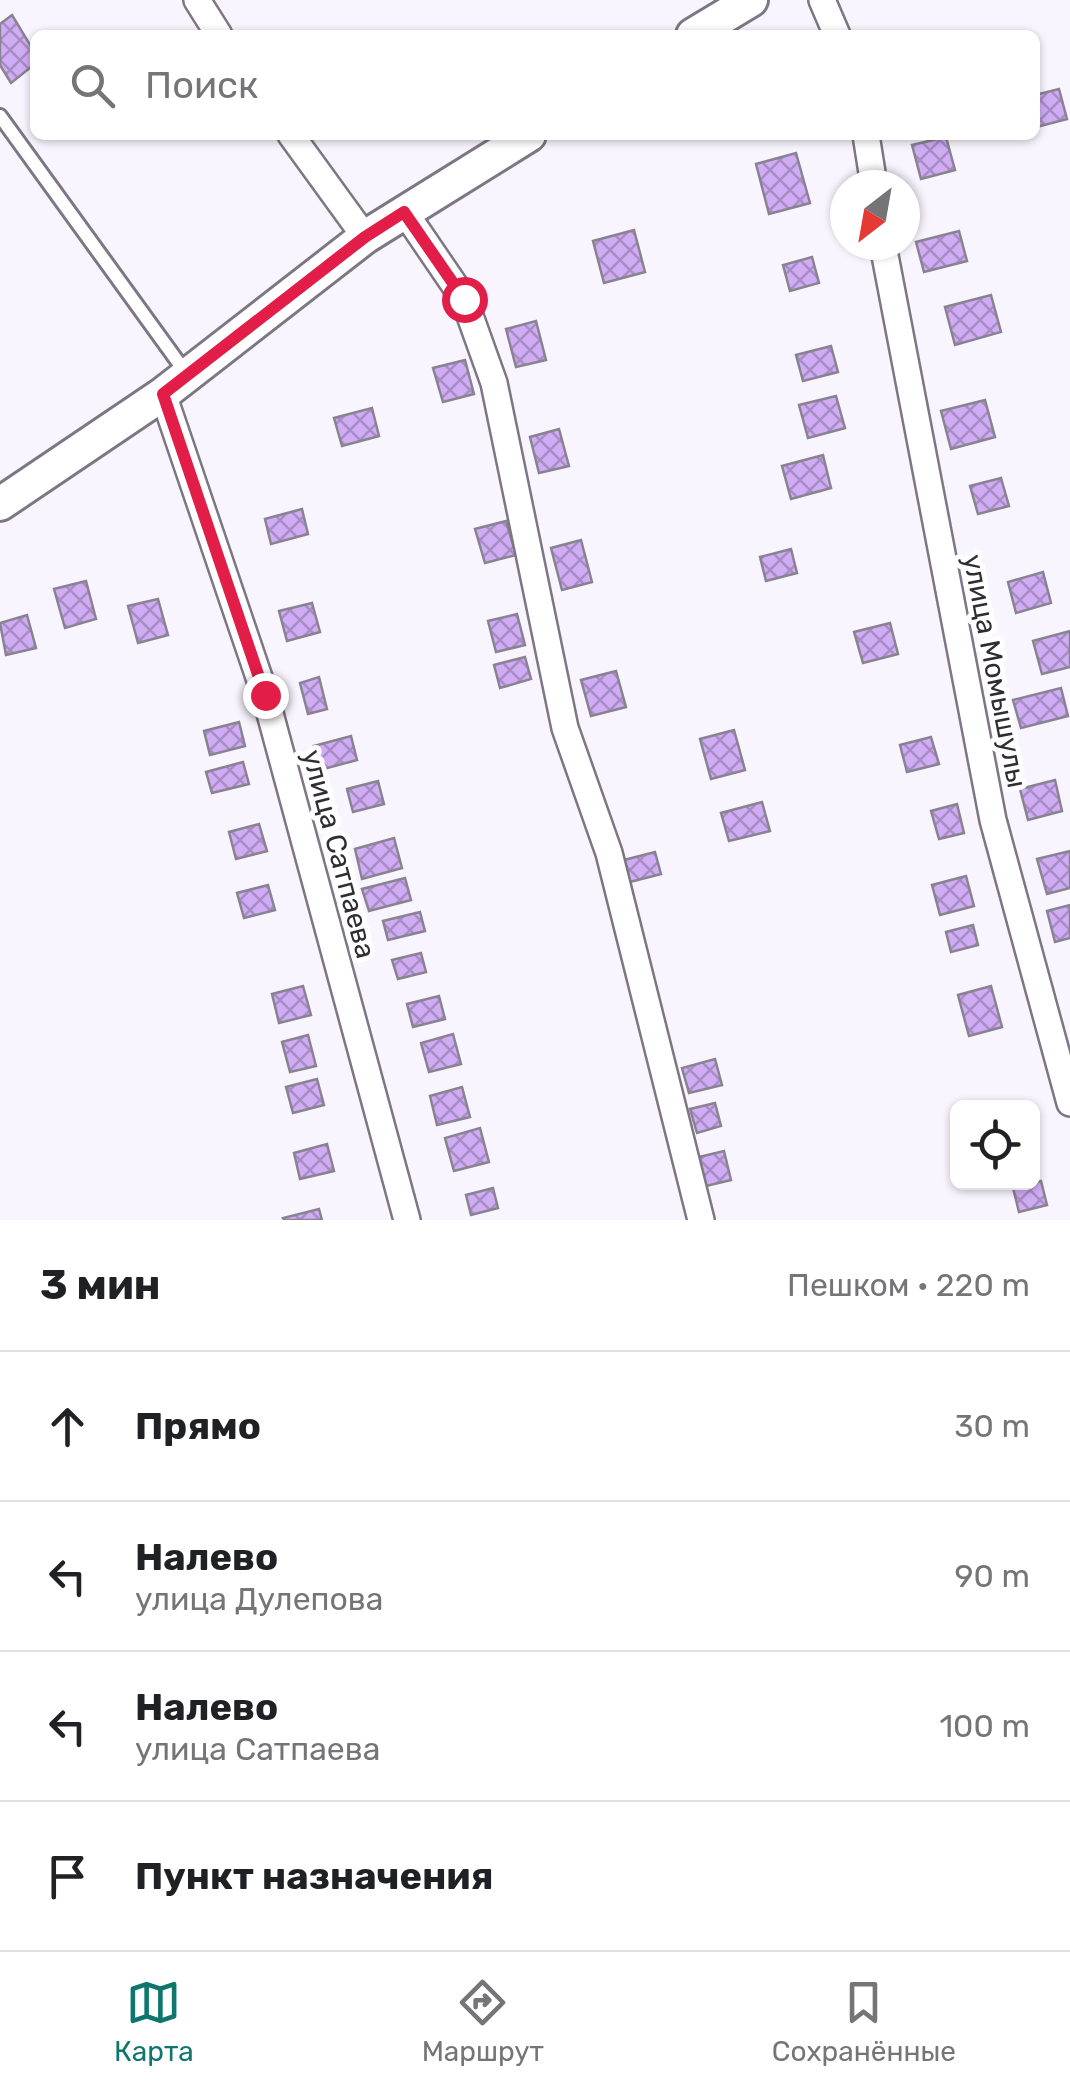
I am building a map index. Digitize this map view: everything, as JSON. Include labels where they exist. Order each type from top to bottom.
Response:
[{"type":"street","points":[[197,0],[216,30]]},
{"type":"street","points":[[701,30],[751,0]]},
{"type":"street","points":[[822,0],[835,30]]},
{"type":"street","points":[[295,140],[365,237]]},
{"type":"street","points":[[0,504],[175,384],[365,237],[521,140]]},
{"type":"street","points":[[867,140],[872,170]]},
{"type":"street","points":[[404,212],[464,299],[494,382],[565,728],[609,852],[701,1220]]},
{"type":"street","name":"улица Момышулы","points":[[886,260],[994,820],[1070,1103]]},
{"type":"street","name":"улица Сатпаева","points":[[175,384],[265,695],[407,1220]]},
{"type":"lane","points":[[0,116],[175,384]]},
{"type":"building","points":[[12,15],[30,45],[30,68],[11,83],[0,65],[0,24]]},
{"type":"building","points":[[1059,89],[1067,119],[1040,126],[1040,94]]},
{"type":"building","points":[[947,140],[955,170],[921,179],[912,145]]},
{"type":"building","points":[[796,153],[810,203],[769,214],[756,164]]},
{"type":"building","points":[[634,230],[645,272],[604,283],[593,241]]},
{"type":"building","points":[[959,231],[967,261],[924,272],[920,241]]},
{"type":"building","points":[[812,257],[819,283],[790,291],[783,265]]},
{"type":"building","points":[[991,295],[1001,332],[955,345],[945,307]]},
{"type":"building","points":[[536,321],[546,360],[516,367],[506,329]]},
{"type":"building","points":[[831,346],[838,372],[803,381],[796,355]]},
{"type":"building","points":[[465,360],[474,394],[443,402],[433,368]]},
{"type":"building","points":[[836,396],[845,428],[808,438],[799,405]]},
{"type":"building","points":[[985,400],[995,437],[951,449],[941,411]]},
{"type":"building","points":[[372,408],[379,436],[342,446],[334,418]]},
{"type":"building","points":[[559,429],[569,466],[539,473],[530,437]]},
{"type":"building","points":[[823,455],[831,488],[791,499],[782,466]]},
{"type":"building","points":[[1001,478],[1009,506],[978,514],[970,486]]},
{"type":"building","points":[[302,509],[308,534],[271,544],[265,519]]},
{"type":"building","points":[[506,521],[516,555],[485,563],[475,529]]},
{"type":"building","points":[[581,540],[592,582],[562,590],[551,548]]},
{"type":"building","points":[[791,549],[797,573],[766,581],[760,557]]},
{"type":"building","points":[[1043,572],[1051,603],[1016,613],[1008,582]]},
{"type":"building","points":[[86,581],[96,619],[65,628],[54,589]]},
{"type":"building","points":[[158,599],[168,635],[138,643],[128,606]]},
{"type":"building","points":[[312,603],[320,632],[287,641],[279,611]]},
{"type":"building","points":[[517,614],[525,645],[496,652],[488,621]]},
{"type":"building","points":[[27,615],[36,648],[6,655],[0,623]]},
{"type":"building","points":[[890,623],[898,654],[863,663],[854,632]]},
{"type":"building","points":[[1070,631],[1070,667],[1042,674],[1033,641]]},
{"type":"building","points":[[525,657],[531,679],[500,688],[494,665]]},
{"type":"building","points":[[616,671],[626,707],[591,716],[581,680]]},
{"type":"building","points":[[319,677],[327,709],[308,714],[300,683]]},
{"type":"building","points":[[1061,688],[1068,716],[1021,728],[1013,700]]},
{"type":"building","points":[[239,722],[245,746],[210,755],[204,731]]},
{"type":"building","points":[[734,730],[745,770],[711,779],[700,739]]},
{"type":"building","points":[[351,736],[357,760],[320,770],[314,746]]},
{"type":"building","points":[[931,737],[939,764],[907,772],[900,745]]},
{"type":"building","points":[[243,762],[249,784],[212,793],[206,772]]},
{"type":"building","points":[[1055,780],[1062,811],[1028,820],[1020,789]]},
{"type":"building","points":[[378,781],[384,804],[353,812],[347,789]]},
{"type":"building","points":[[762,802],[770,831],[729,841],[721,813]]},
{"type":"building","points":[[957,804],[964,833],[939,839],[931,811]]},
{"type":"building","points":[[259,824],[267,851],[236,859],[229,832]]},
{"type":"building","points":[[394,838],[402,868],[362,879],[355,849]]},
{"type":"building","points":[[1070,851],[1070,888],[1047,894],[1037,859]]},
{"type":"building","points":[[655,852],[661,874],[630,882],[624,860]]},
{"type":"building","points":[[966,876],[974,906],[940,915],[932,885]]},
{"type":"building","points":[[405,878],[411,900],[369,911],[362,889]]},
{"type":"building","points":[[268,885],[275,910],[244,918],[237,893]]},
{"type":"building","points":[[1070,905],[1070,938],[1055,942],[1047,911]]},
{"type":"building","points":[[420,912],[425,931],[388,940],[383,921]]},
{"type":"building","points":[[973,925],[978,945],[951,952],[946,932]]},
{"type":"building","points":[[421,953],[426,972],[398,979],[392,960]]},
{"type":"building","points":[[303,986],[311,1015],[279,1023],[272,994]]},
{"type":"building","points":[[991,986],[1002,1027],[969,1036],[958,995]]},
{"type":"building","points":[[439,996],[445,1019],[413,1027],[407,1004]]},
{"type":"building","points":[[453,1034],[461,1064],[429,1072],[421,1043]]},
{"type":"building","points":[[308,1035],[316,1066],[290,1072],[282,1042]]},
{"type":"building","points":[[715,1059],[722,1085],[689,1093],[682,1068]]},
{"type":"building","points":[[317,1079],[324,1105],[293,1113],[286,1087]]},
{"type":"building","points":[[462,1087],[470,1117],[437,1125],[430,1096]]},
{"type":"building","points":[[715,1103],[721,1126],[697,1133],[690,1109]]},
{"type":"building","points":[[480,1128],[489,1162],[454,1171],[445,1138]]},
{"type":"building","points":[[327,1144],[334,1171],[300,1179],[294,1153]]},
{"type":"building","points":[[724,1151],[731,1180],[702,1187],[695,1158]]},
{"type":"building","points":[[1040,1181],[1047,1205],[1019,1212],[1014,1190],[1040,1190]]},
{"type":"building","points":[[493,1188],[498,1208],[471,1215],[466,1195]]},
{"type":"building","points":[[319,1209],[322,1220],[283,1218]]},
{"type":"route","points":[[265,695],[163,394],[365,237],[404,212],[464,299]]}]
